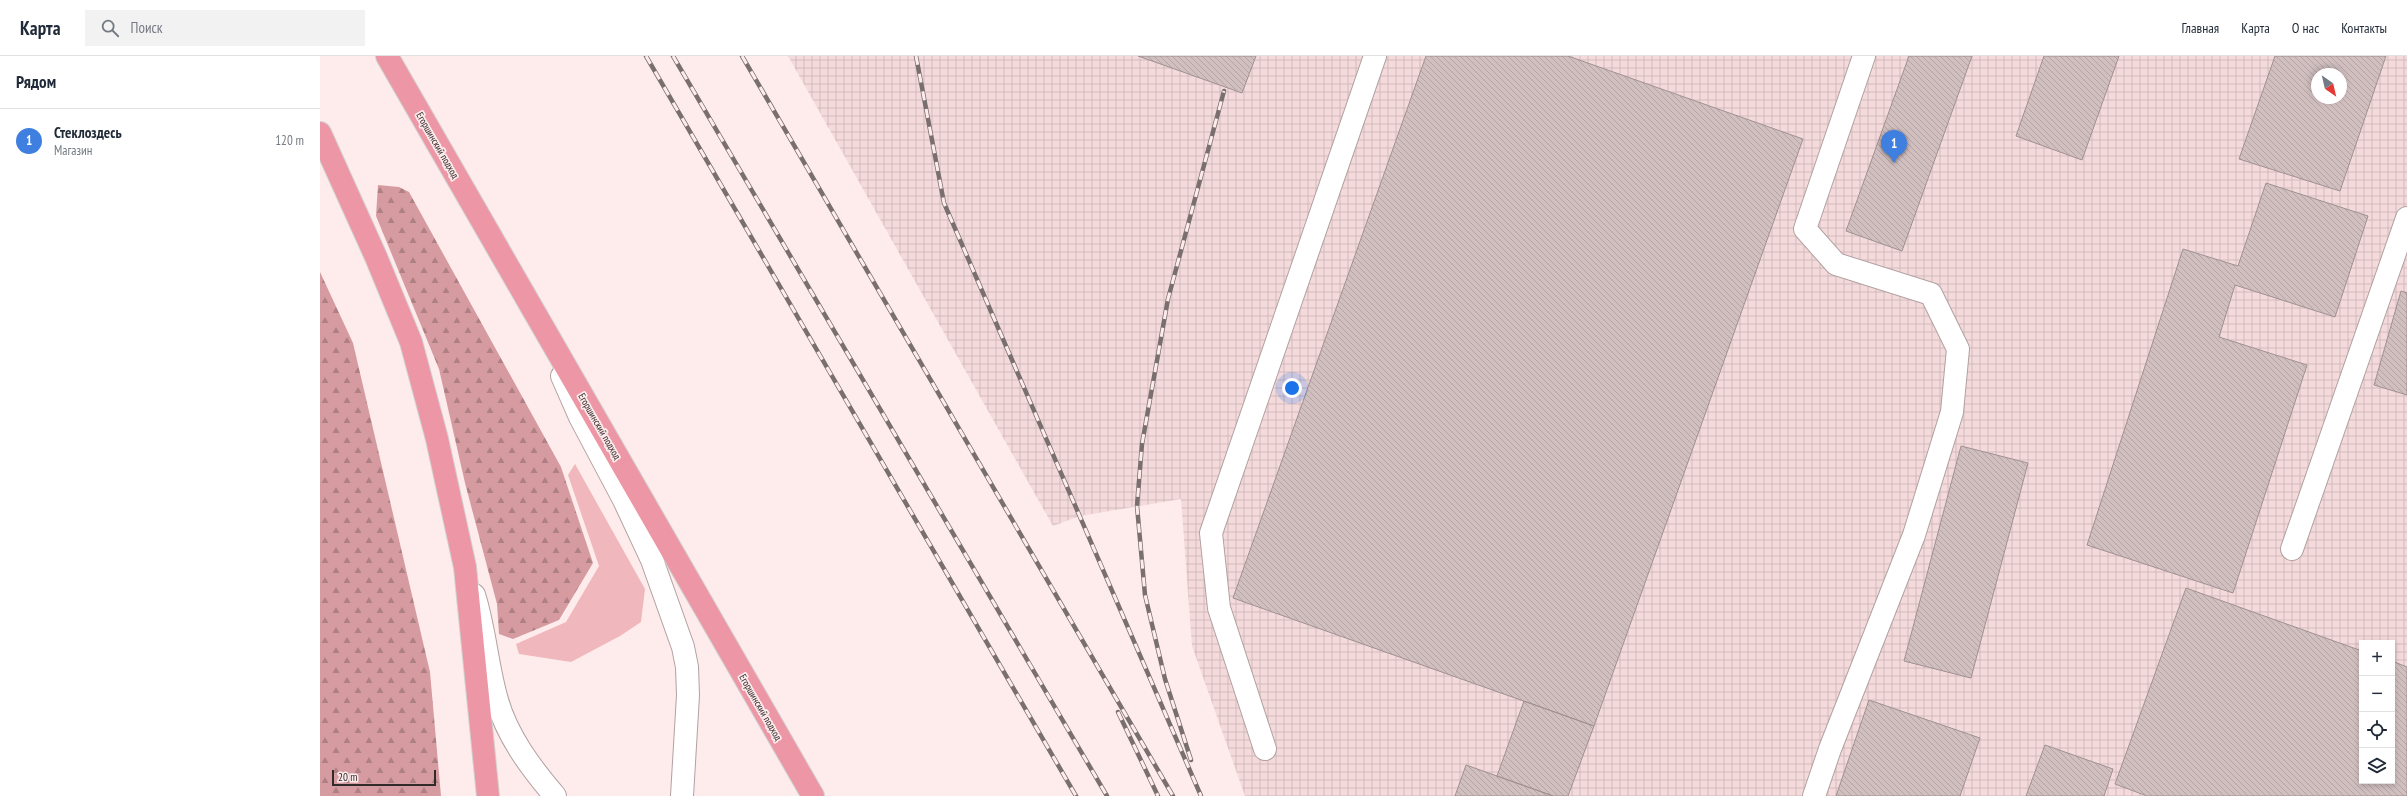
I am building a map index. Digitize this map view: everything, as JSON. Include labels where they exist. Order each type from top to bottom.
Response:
[{"type":"main road","name":"Егоршинский подход","points":[[387,56],[813,796]]},
{"type":"main road","points":[[320,133],[376,257],[411,342],[437,439],[465,568],[488,796]]},
{"type":"lane","points":[[1265,749],[1218,608],[1210,533],[1375,56]]},
{"type":"lane","points":[[1814,796],[1830,749],[1914,535],[1952,412],[1958,349],[1931,294],[1836,264],[1805,229],[1864,56]]},
{"type":"lane","points":[[2292,549],[2407,218]]},
{"type":"lane","points":[[532,306],[580,417],[624,500],[652,560],[678,628],[688,674],[682,796]]},
{"type":"lane","points":[[465,568],[480,613],[497,700],[511,734],[533,770],[555,796]]},
{"type":"shaded area","points":[[788,56],[2407,56],[2407,796],[1245,796],[1192,646],[1181,499],[1080,516],[1053,526]]},
{"type":"shaded area","points":[[575,464],[645,589],[641,622],[620,636],[571,662],[519,654],[516,644],[566,622],[599,566],[568,475]]},
{"type":"green space","points":[[378,185],[399,187],[409,192],[561,467],[593,563],[559,620],[513,639],[499,634],[497,604],[465,483],[439,369],[376,216]]},
{"type":"green space","points":[[320,272],[353,343],[430,672],[441,796],[320,796]]},
{"type":"building","points":[[1138,56],[1256,56],[1242,93]]},
{"type":"building","points":[[1426,56],[1568,56],[1803,139],[1594,726],[1233,598]]},
{"type":"building","points":[[1909,56],[1972,56],[1902,251],[1846,231]]},
{"type":"building","points":[[2044,56],[2119,56],[2082,160],[2016,136]]},
{"type":"building","points":[[2275,56],[2386,56],[2340,191],[2239,159]]},
{"type":"building","points":[[2266,183],[2368,216],[2335,317],[2235,285],[2219,337],[2307,365],[2233,593],[2087,545],[2183,249],[2238,266]]},
{"type":"building","points":[[2401,291],[2407,293],[2407,395],[2374,385]]},
{"type":"building","points":[[1961,446],[2028,463],[1971,678],[1904,661]]},
{"type":"building","points":[[2186,588],[2359,650],[2359,784],[2395,784],[2395,662],[2407,667],[2407,796],[2147,796],[2115,784]]},
{"type":"building","points":[[1869,700],[1980,738],[1960,796],[1836,796]]},
{"type":"building","points":[[1524,701],[1594,726],[1568,796],[1553,796],[1497,776]]},
{"type":"building","points":[[2045,745],[2113,769],[2104,796],[2026,796]]},
{"type":"building","points":[[1466,765],[1497,776],[1553,796],[1455,796]]},
{"type":"railway","points":[[646,56],[1076,796]]},
{"type":"railway","points":[[673,56],[1107,796]]},
{"type":"railway","points":[[742,56],[1173,796]]},
{"type":"railway","points":[[916,56],[944,203],[1201,796]]},
{"type":"railway","points":[[1191,760],[1165,679],[1145,595],[1137,506],[1142,444],[1168,299],[1224,91]]},
{"type":"railway","points":[[1118,712],[1158,796]]},
{"type":"place","name":"Стеклоздесь","points":[[1894,163]]}]
